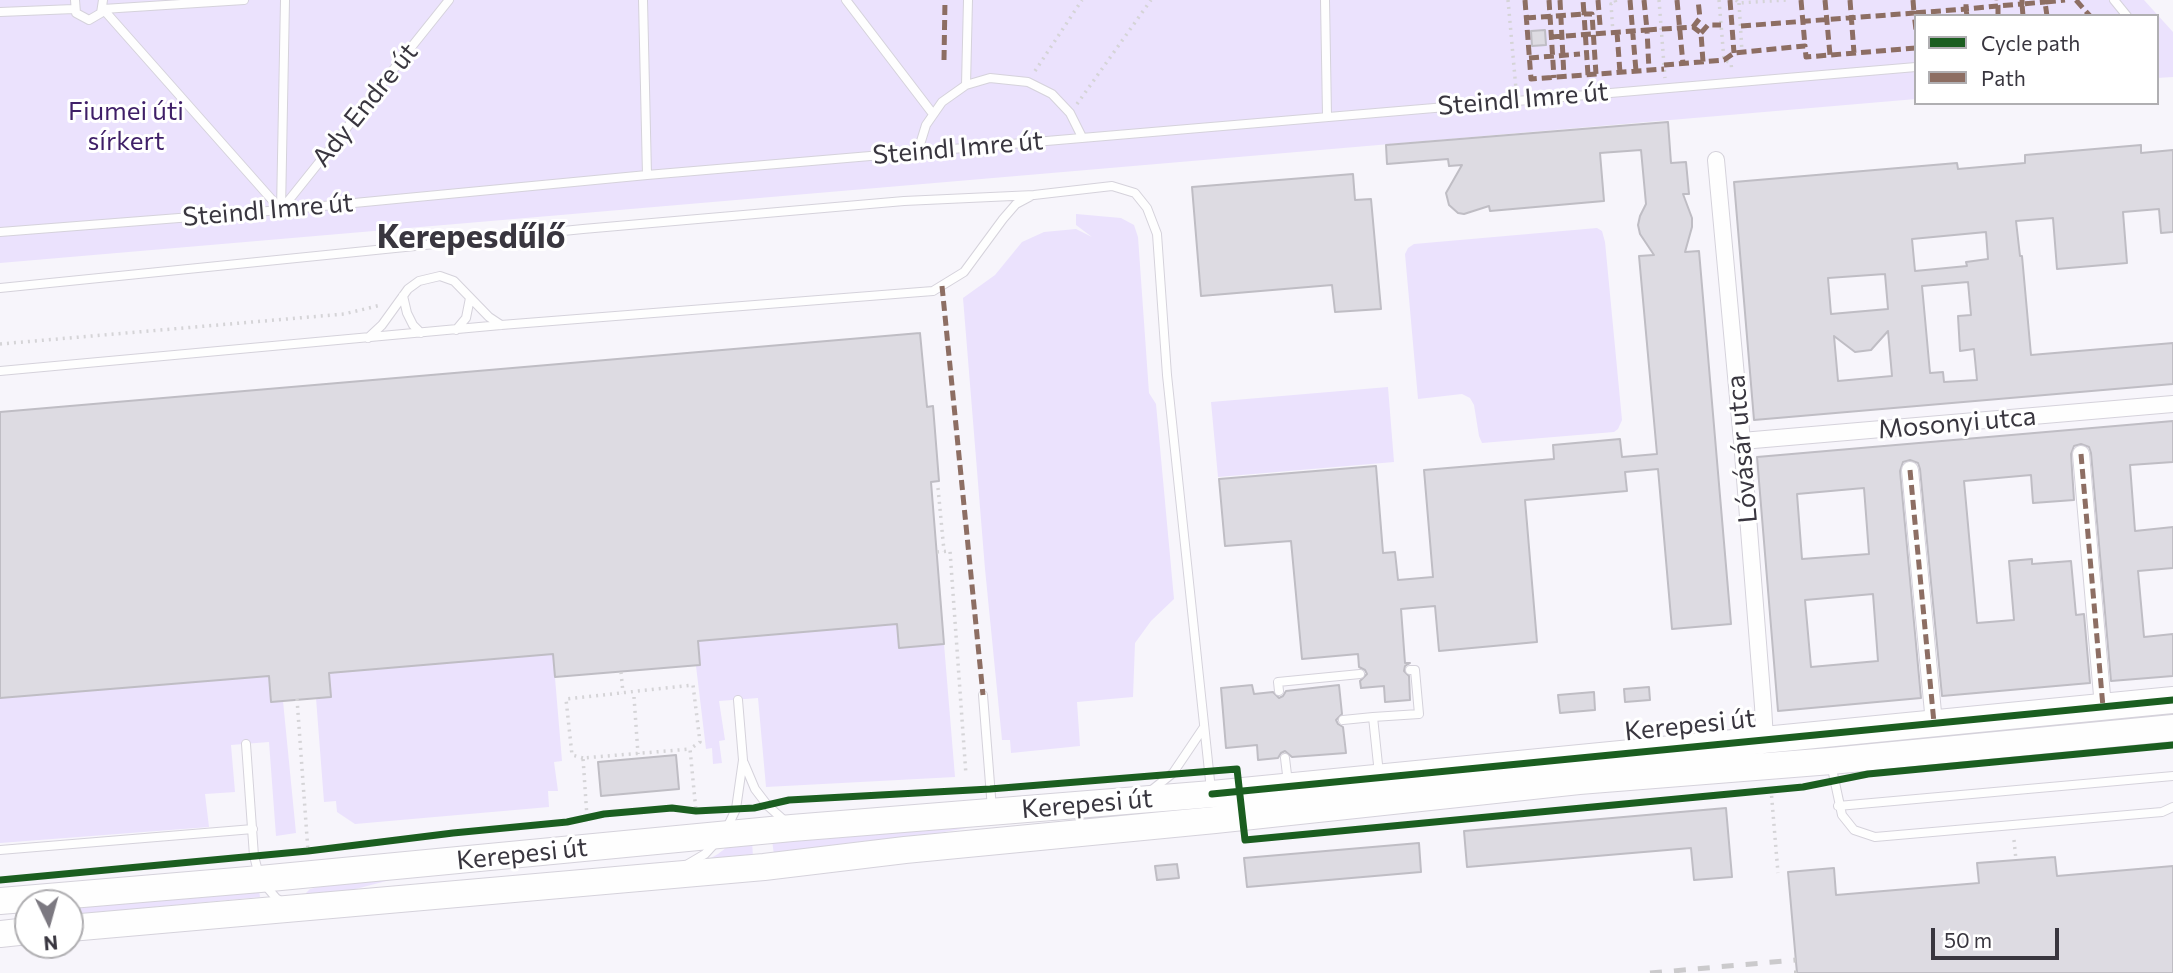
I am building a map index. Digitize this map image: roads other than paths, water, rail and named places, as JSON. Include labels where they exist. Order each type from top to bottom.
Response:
[{"type":"main road","name":"Kerepesi út","points":[[84,927],[764,867],[905,850],[1739,767],[1934,723],[2173,701]]},
{"type":"main road","name":"Kerepesi út","points":[[0,901],[724,834],[1212,794],[1765,739],[1841,746],[2173,728]]},
{"type":"street","name":"Lóvásár utca","points":[[1716,160],[1742,441],[1765,739]]},
{"type":"street","name":"Mosonyi utca","points":[[1742,441],[2173,404]]},
{"type":"street","points":[[2081,454],[2103,707]]},
{"type":"street","points":[[1910,470],[1934,723]]},
{"type":"street","points":[[1739,767],[1757,754],[1765,739]]},
{"type":"lane","points":[[103,4],[244,0]]},
{"type":"lane","points":[[281,210],[285,0]]},
{"type":"lane","name":"Ady Endre út","points":[[281,210],[449,0]]},
{"type":"lane","points":[[643,0],[647,175]]},
{"type":"lane","points":[[846,0],[933,114]]},
{"type":"lane","points":[[966,85],[968,0]]},
{"type":"lane","points":[[1325,0],[1326,116]]},
{"type":"lane","points":[[2114,0],[2125,14]]},
{"type":"lane","points":[[0,12],[74,4],[79,17],[89,20],[98,17],[103,4]]},
{"type":"lane","points":[[103,4],[281,210]]},
{"type":"lane","name":"Steindl Imre út","points":[[0,232],[281,210],[1516,99],[1914,67]]},
{"type":"lane","points":[[918,151],[921,138],[933,114],[953,93],[966,85],[990,78],[1028,82],[1052,94],[1070,113],[1082,137]]},
{"type":"lane","points":[[0,288],[583,229],[904,201],[1034,195],[1112,186],[1135,194],[1147,208],[1157,234],[1167,375],[1212,794]]},
{"type":"lane","points":[[0,371],[501,325],[933,291],[964,272],[1016,204],[1034,195]]},
{"type":"lane","points":[[367,338],[382,325],[403,296],[419,281],[439,276],[454,281],[489,317],[501,325]]},
{"type":"lane","points":[[403,296],[407,313],[421,333]]},
{"type":"lane","points":[[456,330],[466,318],[470,298]]},
{"type":"lane","points":[[1343,720],[1419,713],[1413,670]]},
{"type":"lane","points":[[1279,691],[1278,682],[1360,674]]},
{"type":"lane","points":[[983,695],[992,812]]},
{"type":"lane","points":[[670,875],[705,853],[724,834],[736,809],[743,760],[738,700]]},
{"type":"lane","points":[[1373,718],[1379,777]]},
{"type":"lane","points":[[1123,801],[1146,793],[1165,781],[1185,759],[1204,727]]},
{"type":"lane","points":[[246,744],[254,856],[260,879],[276,898],[292,909]]},
{"type":"lane","points":[[1841,746],[1838,806],[1846,823],[1864,835],[1888,837],[2162,812],[2173,807]]},
{"type":"lane","points":[[1285,758],[1288,786]]},
{"type":"lane","points":[[743,760],[755,789],[768,806],[792,828]]},
{"type":"lane","points":[[1838,806],[2173,776]]},
{"type":"lane","points":[[0,850],[253,829]]},
{"type":"railway","points":[[1650,973],[1796,960]]},
{"type":"district","name":"Kerepesdűlő","points":[[471,237]]},
{"type":"park label","name":"Fiumei úti sírkert","points":[[126,126]]}]
